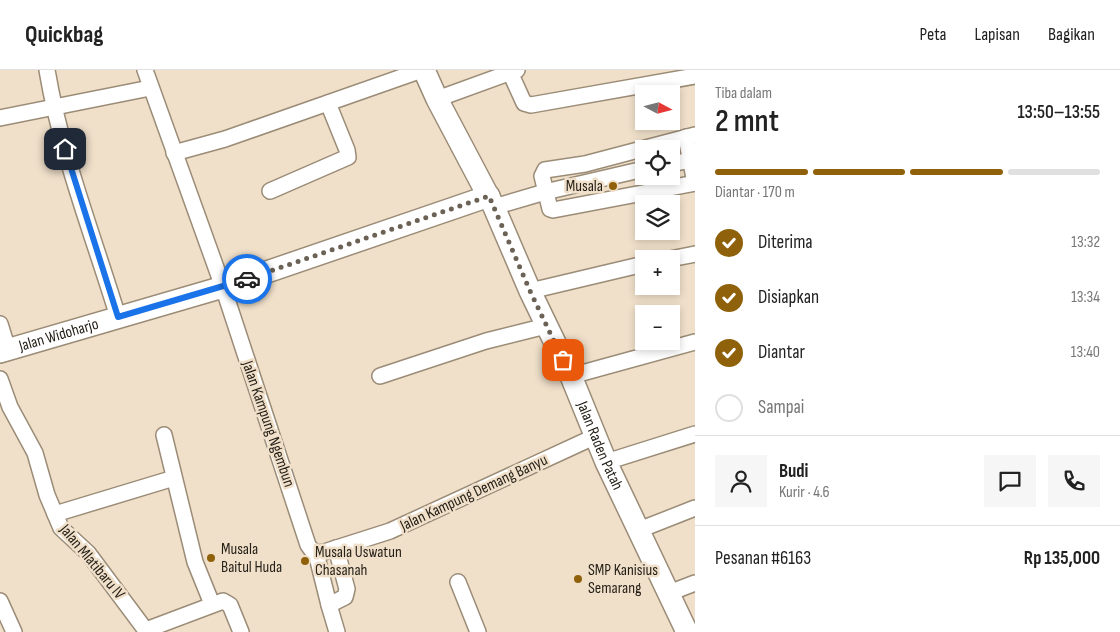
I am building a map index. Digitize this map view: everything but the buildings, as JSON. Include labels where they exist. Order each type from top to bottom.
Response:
[{"type":"highway","name":"Jalan Raden Patah","points":[[423,70],[492,202],[530,291],[571,376],[606,462],[669,594],[688,624]]},
{"type":"highway","name":"Jalan Widoharjo","points":[[4,351],[223,287],[492,202]]},
{"type":"street","points":[[47,70],[54,109],[118,317]]},
{"type":"street","name":"Jalan Kampung Ngembun","points":[[145,70],[223,287],[308,545],[324,551]]},
{"type":"street","points":[[174,154],[220,141],[423,70]]},
{"type":"street","points":[[437,99],[512,71],[524,102],[531,105],[695,76]]},
{"type":"street","points":[[0,118],[54,109],[150,88]]},
{"type":"street","points":[[270,190],[348,157],[328,103]]},
{"type":"street","points":[[690,136],[691,160],[695,183],[555,210],[550,209],[542,176],[545,170],[584,164],[690,136]]},
{"type":"street","points":[[680,162],[691,160]]},
{"type":"street","points":[[492,202],[545,192],[635,171]]},
{"type":"street","points":[[622,173],[625,196]]},
{"type":"street","points":[[680,257],[695,254]]},
{"type":"street","points":[[530,291],[635,266]]},
{"type":"street","points":[[0,324],[4,351]]},
{"type":"street","points":[[380,376],[467,346],[546,326]]},
{"type":"street","points":[[571,376],[695,342]]},
{"type":"street","name":"Jalan Mlatibaru IV","points":[[0,379],[10,408],[36,453],[61,528],[88,553],[147,631]]},
{"type":"street","points":[[606,462],[695,434]]},
{"type":"street","points":[[164,435],[195,562],[218,602]]},
{"type":"street","name":"Jalan Kampung Demang Banyu","points":[[324,551],[390,531],[596,436]]},
{"type":"street","points":[[55,514],[174,478]]},
{"type":"street","points":[[639,530],[695,508]]},
{"type":"street","points":[[324,551],[347,589],[345,597],[329,605]]},
{"type":"street","points":[[324,551],[329,605],[338,632]]},
{"type":"street","points":[[458,582],[472,630]]},
{"type":"street","points":[[669,594],[695,584]]},
{"type":"street","points":[[0,601],[14,632]]},
{"type":"street","points":[[147,631],[218,602],[230,605],[241,632]]},
{"type":"way so far","points":[[247,279],[489,196],[530,291],[563,360]]},
{"type":"place","name":"Musala","points":[[613,186]]},
{"type":"place","name":"Musala Baitul Huda","points":[[211,558]]},
{"type":"place","name":"Musala Uswatun Chasanah","points":[[305,561]]},
{"type":"place","name":"SMP Kanisius Semarang","points":[[578,579]]},
{"type":"route","points":[[65,149],[118,317],[247,279]]}]
